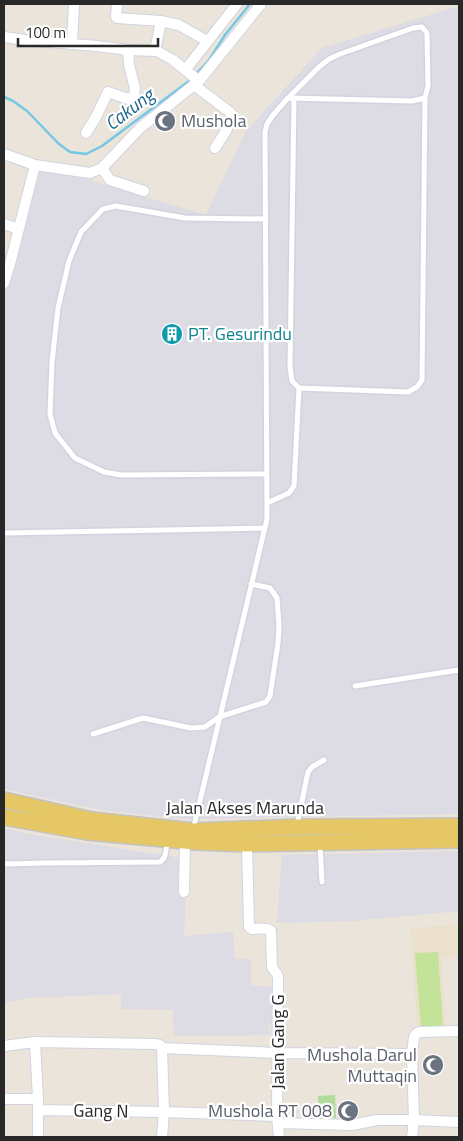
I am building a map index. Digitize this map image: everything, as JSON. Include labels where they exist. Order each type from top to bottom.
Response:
[{"type":"main road","name":"Jalan Akses Marunda","points":[[4,800],[92,820],[247,844],[459,840]]},
{"type":"main road","name":"Jalan Akses Marunda","points":[[4,817],[87,832],[167,840],[189,836],[297,827],[459,826]]},
{"type":"street","points":[[72,43],[74,4]]},
{"type":"street","points":[[116,4],[117,18],[173,23],[208,41]]},
{"type":"street","points":[[187,70],[237,4]]},
{"type":"street","points":[[4,154],[35,165],[90,173],[102,168],[140,128],[197,82],[261,4]]},
{"type":"street","points":[[155,51],[161,21]]},
{"type":"street","points":[[4,37],[161,53],[187,70],[197,82],[231,113],[231,121],[215,148]]},
{"type":"street","points":[[86,133],[108,92],[128,99],[134,96],[135,88],[129,65],[128,50]]},
{"type":"street","points":[[4,283],[7,263],[19,229],[35,165]]},
{"type":"street","points":[[102,168],[110,180],[144,191]]},
{"type":"street","points":[[4,224],[19,229]]},
{"type":"street","points":[[184,892],[189,836]]},
{"type":"street","name":"Jalan Gang G","points":[[247,844],[249,927],[252,930],[265,929],[271,931],[272,967],[278,976],[279,1137]]},
{"type":"street","points":[[412,1137],[414,1120],[412,1054],[414,1037],[417,1033],[459,1032]]},
{"type":"street","points":[[4,1046],[35,1042],[156,1044],[162,1048],[278,1053],[412,1054]]},
{"type":"street","points":[[35,1042],[38,1137]]},
{"type":"street","points":[[162,1048],[164,1112],[162,1137]]},
{"type":"street","points":[[4,1099],[38,1099]]},
{"type":"street","name":"Gang N","points":[[38,1110],[164,1112],[352,1125],[377,1120],[459,1122]]},
{"type":"lane","points":[[189,836],[265,528],[267,503],[265,132],[267,124],[272,115],[291,98],[319,67],[335,56],[413,28],[422,27],[427,33],[428,86],[425,98],[422,380],[417,387],[408,392],[299,388],[292,381],[290,368],[291,98]]},
{"type":"lane","points":[[291,98],[412,101],[425,98]]},
{"type":"lane","points":[[266,219],[185,218],[116,206],[103,210],[82,232],[68,261],[56,317],[50,414],[55,433],[75,458],[104,472],[121,474],[266,474]]},
{"type":"lane","points":[[267,503],[289,493],[294,486],[299,388]]},
{"type":"lane","points":[[4,533],[265,528]]},
{"type":"lane","points":[[93,734],[143,718],[192,728],[205,726],[219,717],[266,702],[270,696],[278,643],[277,598],[270,588],[251,584]]},
{"type":"lane","points":[[355,686],[459,670]]},
{"type":"lane","points":[[297,827],[308,772],[312,767],[324,760]]},
{"type":"lane","points":[[4,864],[160,862],[166,856],[167,840]]},
{"type":"lane","points":[[320,843],[322,882]]},
{"type":"shaded area","points":[[459,6],[459,814],[185,819],[101,810],[4,789],[4,276],[42,166],[206,215],[246,131],[322,48]]},
{"type":"shaded area","points":[[4,828],[29,834],[187,859],[184,936],[233,932],[235,959],[251,959],[251,985],[279,988],[278,1026],[268,1025],[270,1035],[174,1036],[173,1010],[121,1009],[122,994],[28,998],[4,1003]]},
{"type":"shaded area","points":[[459,851],[459,911],[353,921],[277,923],[282,855]]},
{"type":"shaded area","points":[[459,925],[459,956],[441,957],[446,1030],[417,1032],[411,928]]},
{"type":"green space","points":[[438,952],[443,1027],[421,1028],[415,953]]},
{"type":"green space","points":[[335,1095],[336,1118],[319,1118],[318,1096]]},
{"type":"waterway","name":"Cakung","points":[[196,74],[209,60],[225,35],[250,4]]},
{"type":"waterway","name":"Cakung","points":[[4,97],[27,111],[59,144],[70,152],[86,154],[102,146],[193,78]]},
{"type":"place","name":"Mushola","points":[[165,121]]},
{"type":"place","name":"PT. Gesurindu","points":[[172,334]]},
{"type":"place","name":"Mushola Darul Muttaqin","points":[[433,1065]]},
{"type":"place","name":"Mushola RT 008","points":[[348,1111]]}]
